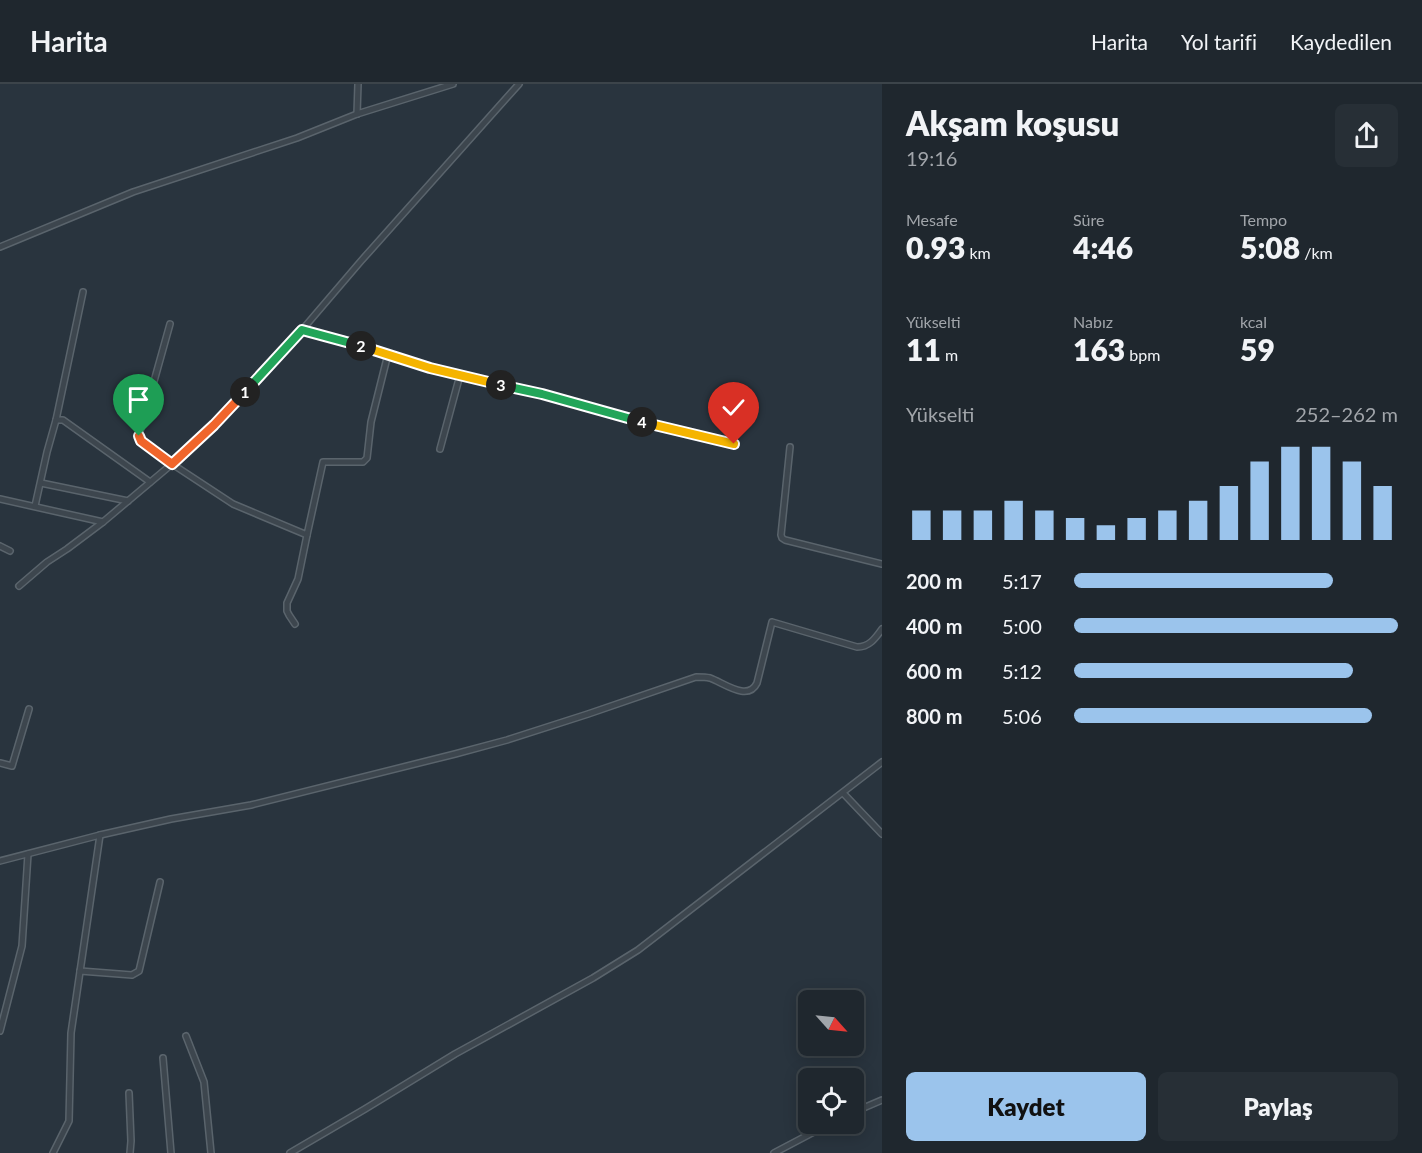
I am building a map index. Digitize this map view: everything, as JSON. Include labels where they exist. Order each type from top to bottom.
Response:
[{"type":"street","points":[[357,114],[358,84]]},
{"type":"street","points":[[0,247],[133,192],[297,138],[357,114],[453,84]]},
{"type":"street","points":[[19,586],[47,562],[68,549],[129,501],[214,425],[302,330],[519,84]]},
{"type":"street","points":[[35,506],[83,292]]},
{"type":"street","points":[[170,324],[139,436],[141,441],[233,504],[307,535]]},
{"type":"street","points":[[302,330],[430,368],[542,394],[734,444]]},
{"type":"street","points":[[295,624],[288,615],[287,603],[298,579],[323,462],[363,462],[367,458],[371,422],[388,354]]},
{"type":"street","points":[[440,449],[460,375]]},
{"type":"street","points":[[56,420],[63,420],[150,482]]},
{"type":"street","points":[[790,447],[782,538],[882,564]]},
{"type":"street","points":[[40,483],[129,501]]},
{"type":"street","points":[[0,499],[103,522]]},
{"type":"street","points":[[0,546],[10,551]]},
{"type":"street","points":[[0,861],[171,819],[251,804],[454,754],[507,740],[696,678],[707,677],[728,687],[749,692],[756,686],[772,622],[857,647],[870,644],[882,629]]},
{"type":"street","points":[[0,763],[12,766],[29,709]]},
{"type":"street","points":[[290,1153],[455,1054],[593,978],[638,950],[882,762]]},
{"type":"street","points":[[843,793],[882,834]]},
{"type":"street","points":[[53,1153],[69,1121],[71,1033],[100,836]]},
{"type":"street","points":[[0,1031],[22,946],[28,854]]},
{"type":"street","points":[[80,971],[132,975],[139,971],[160,882]]},
{"type":"street","points":[[186,1036],[204,1082],[211,1153]]},
{"type":"street","points":[[163,1058],[171,1153]]},
{"type":"street","points":[[129,1093],[130,1153]]},
{"type":"street","points":[[864,1108],[882,1100]]},
{"type":"street","points":[[774,1153],[810,1134]]},
{"type":"route","points":[[139,436],[141,441],[172,464],[214,425],[302,330],[430,368],[542,394],[592,409],[734,444]]}]
